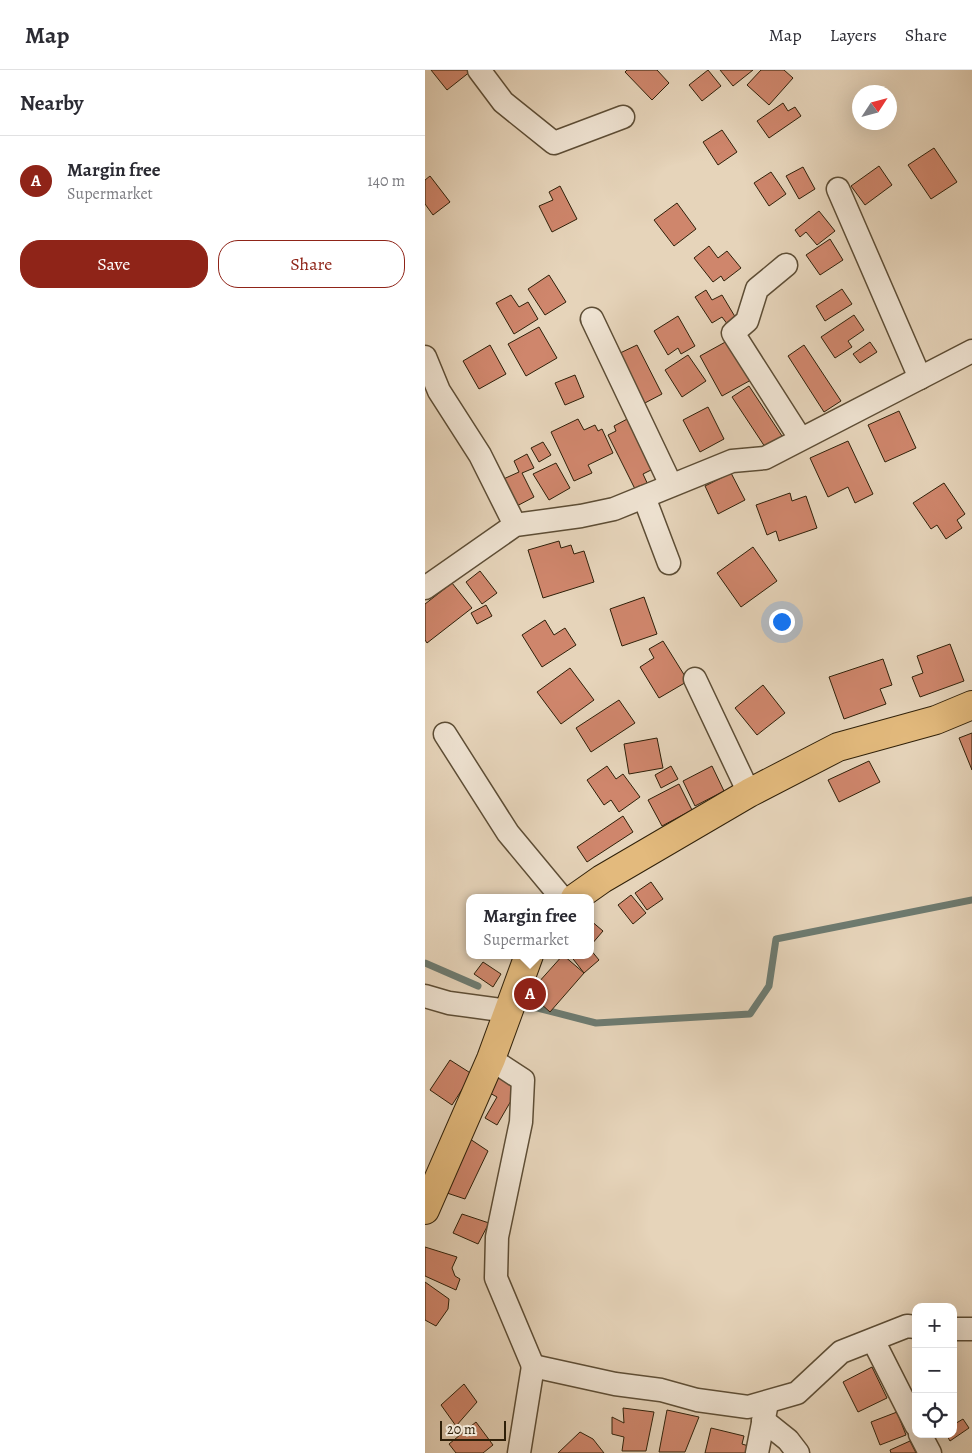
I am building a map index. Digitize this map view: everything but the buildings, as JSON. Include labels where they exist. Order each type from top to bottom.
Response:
[{"type":"main road","points":[[581,894],[602,879],[749,792],[838,747],[936,720],[972,705]]},
{"type":"main road","points":[[425,1210],[491,1059],[528,959]]},
{"type":"street","points":[[479,70],[503,102],[554,144],[623,117]]},
{"type":"street","points":[[838,189],[920,378]]},
{"type":"street","points":[[786,266],[757,289],[747,321],[733,333],[800,438]]},
{"type":"street","points":[[592,319],[671,485]]},
{"type":"street","points":[[425,588],[515,525],[614,509],[732,461],[765,458],[800,438],[972,351]]},
{"type":"street","points":[[425,357],[439,391],[480,455],[515,525]]},
{"type":"street","points":[[643,497],[669,563]]},
{"type":"street","points":[[695,679],[749,792]]},
{"type":"street","points":[[445,734],[508,833],[559,894]]},
{"type":"street","points":[[425,996],[449,1003],[508,1011]]},
{"type":"street","points":[[491,1059],[523,1080],[521,1122],[497,1237],[495,1278],[533,1366],[519,1453]]},
{"type":"street","points":[[757,1453],[765,1412],[797,1394],[841,1352],[907,1326],[912,1327]]},
{"type":"street","points":[[957,1329],[972,1329]]},
{"type":"street","points":[[873,1340],[912,1417]]},
{"type":"street","points":[[533,1366],[765,1412],[798,1453]]},
{"type":"street","points":[[923,1438],[930,1453]]},
{"type":"waterway","points":[[518,1003],[596,1023],[750,1014],[769,986],[776,939],[972,900]]},
{"type":"waterway","points":[[425,963],[478,986]]},
{"type":"place","name":"Margin free","points":[[530,994]]}]
